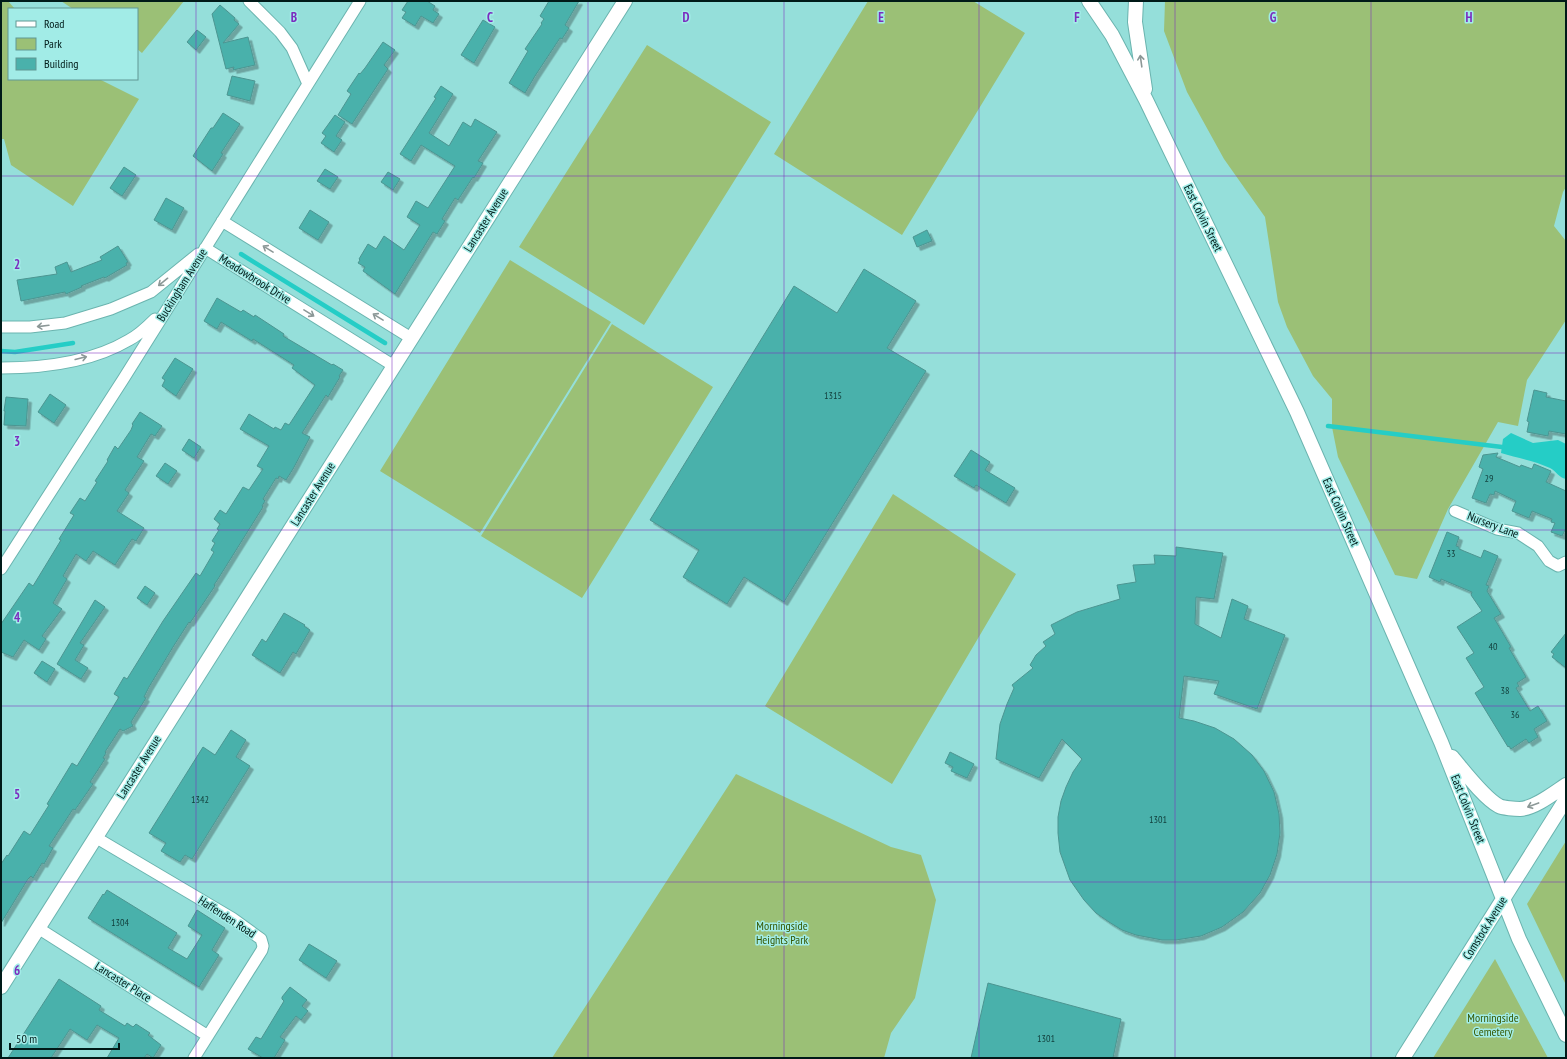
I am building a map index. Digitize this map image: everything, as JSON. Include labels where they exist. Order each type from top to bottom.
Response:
[{"type":"street","points":[[249,1],[280,32],[292,48],[308,84]]},
{"type":"street","name":"Buckingham Avenue","points":[[1,569],[169,306],[360,1]]},
{"type":"street","name":"Lancaster Avenue","points":[[3,980],[38,928],[625,1]]},
{"type":"street","name":"East Colvin Street","points":[[1089,1],[1112,35],[1146,100],[1297,412],[1441,742],[1519,939],[1566,1035]]},
{"type":"street","points":[[1136,1],[1136,22],[1146,100]]},
{"type":"street","points":[[222,221],[412,338]]},
{"type":"street","name":"Meadowbrook Drive","points":[[1,327],[30,327],[65,323],[111,309],[150,292],[205,248],[394,366]]},
{"type":"street","points":[[1,368],[30,368],[61,363],[100,353],[129,341],[144,330],[169,306]]},
{"type":"street","name":"Nursery Lane","points":[[1455,511],[1497,529],[1518,533],[1538,546],[1549,561],[1558,566],[1566,562]]},
{"type":"street","points":[[1441,742],[1464,772],[1499,806],[1520,809],[1540,802],[1566,785]]},
{"type":"street","name":"Comstock Avenue","points":[[1403,1058],[1566,799]]},
{"type":"street","name":"Haffenden Road","points":[[95,837],[232,918],[260,939],[263,946],[262,950],[194,1058]]},
{"type":"street","name":"Lancaster Place","points":[[38,928],[208,1036]]},
{"type":"green space","points":[[1,1],[8,1],[14,8],[8,8],[8,80],[101,80],[139,99],[73,206],[11,165],[4,139],[1,139]]},
{"type":"green space","points":[[61,1],[184,1],[142,53],[138,50],[138,8],[72,8]]},
{"type":"green space","points":[[868,1],[973,1],[1025,33],[902,235],[774,154]]},
{"type":"green space","points":[[1165,1],[1566,1],[1566,187],[1563,192],[1554,226],[1566,241],[1566,320],[1527,380],[1518,426],[1498,422],[1448,509],[1417,579],[1395,575],[1338,457],[1332,427],[1332,399],[1313,376],[1287,327],[1278,302],[1265,217],[1224,159],[1187,92],[1164,31]]},
{"type":"green space","points":[[647,45],[771,122],[644,325],[519,247]]},
{"type":"green space","points":[[510,260],[611,322],[480,533],[380,471]]},
{"type":"green space","points":[[612,324],[713,387],[582,598],[481,536]]},
{"type":"green space","points":[[893,494],[1016,574],[892,784],[765,706]]},
{"type":"green space","name":"Morningside Heights Park","points":[[736,774],[891,847],[921,855],[936,900],[915,998],[891,1033],[884,1058],[552,1058]]},
{"type":"green space","points":[[1566,841],[1566,985],[1527,904]]},
{"type":"green space","name":"Morningside Cemetery","points":[[1495,959],[1548,1058],[1433,1058]]},
{"type":"water","points":[[1511,433],[1533,443],[1558,440],[1566,444],[1566,479],[1561,477],[1552,469],[1532,461],[1501,453],[1503,439]]},
{"type":"building","points":[[408,1],[427,1],[435,6],[433,10],[439,14],[433,23],[421,16],[415,26],[402,18],[406,12],[402,10]]},
{"type":"building","points":[[549,1],[579,1],[565,25],[569,28],[562,39],[560,38],[525,93],[509,83],[528,51],[525,49],[542,24],[541,23],[544,19],[540,16]]},
{"type":"building","points":[[220,5],[235,18],[234,20],[239,24],[223,43],[248,37],[255,65],[233,70],[234,67],[226,69],[212,14]]},
{"type":"building","points":[[483,20],[495,27],[474,63],[461,55]]},
{"type":"building","points":[[197,30],[206,37],[196,50],[187,42]]},
{"type":"building","points":[[383,42],[395,50],[384,65],[388,69],[352,124],[338,115],[351,94],[347,91]]},
{"type":"building","points":[[232,76],[255,81],[250,101],[227,95]]},
{"type":"building","points":[[441,86],[453,94],[429,133],[449,146],[463,122],[471,127],[475,119],[497,132],[478,161],[483,163],[474,178],[473,177],[458,200],[455,198],[442,219],[445,221],[437,234],[433,232],[395,294],[363,271],[365,267],[358,263],[368,244],[376,249],[384,236],[404,250],[420,225],[407,217],[416,201],[428,208],[455,166],[421,145],[411,161],[400,154],[436,98],[434,97]]},
{"type":"building","points":[[223,113],[240,124],[221,153],[223,154],[212,171],[193,156],[211,128],[213,128]]},
{"type":"building","points":[[335,115],[345,122],[336,136],[342,140],[334,152],[321,143],[326,136],[322,133]]},
{"type":"building","points":[[124,167],[136,175],[122,196],[110,188]]},
{"type":"building","points":[[325,169],[338,177],[330,189],[317,181]]},
{"type":"building","points":[[388,172],[400,179],[393,190],[381,182]]},
{"type":"building","points":[[166,198],[184,208],[172,230],[154,220]]},
{"type":"building","points":[[310,210],[329,222],[318,240],[299,228]]},
{"type":"building","points":[[927,230],[932,241],[917,247],[913,237]]},
{"type":"building","points":[[118,246],[128,262],[126,263],[127,265],[105,278],[104,277],[81,286],[82,287],[66,294],[65,292],[21,301],[17,280],[57,274],[55,267],[67,262],[71,272],[102,260],[100,257]]},
{"type":"building","points":[[864,269],[916,301],[887,348],[926,371],[784,602],[744,577],[727,604],[683,577],[699,550],[650,520],[794,286],[837,313]]},
{"type":"building","points":[[217,298],[241,312],[243,310],[254,317],[255,315],[284,334],[283,336],[343,370],[328,397],[326,395],[302,433],[310,437],[293,469],[286,480],[279,476],[278,479],[276,478],[263,499],[265,501],[262,506],[263,507],[214,585],[215,586],[190,623],[189,622],[149,687],[144,697],[146,698],[131,722],[133,726],[123,731],[120,729],[105,752],[106,753],[103,758],[105,759],[90,782],[93,784],[75,810],[73,809],[49,846],[53,848],[44,864],[42,863],[33,878],[31,876],[28,879],[1,923],[1,864],[24,831],[30,835],[49,805],[47,804],[72,763],[77,766],[119,697],[114,694],[124,677],[127,679],[163,621],[196,573],[200,576],[214,552],[211,550],[215,543],[212,541],[219,530],[217,529],[220,524],[214,519],[220,510],[226,514],[243,487],[249,490],[263,469],[257,466],[269,446],[240,429],[249,414],[274,429],[275,427],[281,430],[285,423],[289,425],[315,385],[292,368],[294,365],[253,339],[252,341],[221,322],[217,329],[204,321]]},
{"type":"building","points":[[175,358],[193,369],[176,396],[162,386],[165,380],[162,378]]},
{"type":"building","points":[[1534,390],[1547,393],[1546,397],[1566,401],[1566,434],[1549,431],[1548,436],[1527,432],[1529,422],[1527,421]]},
{"type":"building","points":[[50,394],[66,405],[54,423],[38,412]]},
{"type":"building","points":[[6,397],[28,399],[26,426],[4,425]]},
{"type":"building","points":[[140,412],[162,426],[155,436],[151,434],[137,457],[144,461],[125,490],[129,493],[117,511],[144,528],[136,541],[132,539],[115,565],[93,551],[86,561],[76,554],[63,576],[67,579],[53,603],[62,609],[42,636],[46,639],[39,650],[24,640],[13,657],[1,652],[1,624],[29,583],[33,586],[61,540],[59,539],[74,515],[70,513],[80,498],[85,501],[97,482],[95,481],[108,461],[107,460],[115,446],[118,449],[131,430],[132,424]]},
{"type":"building","points":[[189,439],[201,447],[194,458],[182,450]]},
{"type":"building","points":[[971,450],[990,462],[985,470],[1015,488],[1006,503],[976,485],[974,488],[954,476]]},
{"type":"building","points":[[1498,453],[1496,457],[1520,467],[1521,465],[1532,469],[1534,464],[1551,471],[1546,482],[1566,491],[1566,528],[1562,536],[1551,532],[1555,523],[1551,522],[1552,519],[1532,511],[1529,518],[1512,511],[1516,501],[1495,491],[1494,495],[1490,494],[1486,503],[1472,498],[1483,469],[1479,467],[1483,455]]},
{"type":"building","points":[[165,463],[177,471],[168,484],[156,476]]},
{"type":"building","points":[[1447,532],[1459,537],[1456,546],[1459,547],[1459,549],[1481,558],[1484,550],[1498,556],[1486,585],[1489,586],[1487,591],[1501,614],[1494,618],[1526,677],[1517,683],[1519,686],[1516,688],[1530,711],[1538,706],[1547,721],[1534,729],[1538,737],[1529,743],[1526,739],[1511,749],[1509,746],[1508,747],[1475,693],[1484,687],[1466,658],[1474,653],[1457,627],[1482,611],[1471,595],[1472,592],[1441,579],[1440,582],[1429,577]]},
{"type":"building","points":[[1176,547],[1223,553],[1214,599],[1196,597],[1195,624],[1221,638],[1232,599],[1248,606],[1244,619],[1285,635],[1257,709],[1214,694],[1219,681],[1184,676],[1179,718],[1215,728],[1234,739],[1252,755],[1264,771],[1274,792],[1279,814],[1280,833],[1277,854],[1270,875],[1260,893],[1243,912],[1222,927],[1201,936],[1176,940],[1162,940],[1136,935],[1122,930],[1109,922],[1096,913],[1084,900],[1070,880],[1060,852],[1058,817],[1061,801],[1066,787],[1073,772],[1082,759],[1062,739],[1039,778],[996,759],[1000,724],[1014,688],[1012,685],[1033,668],[1030,665],[1036,655],[1046,646],[1043,642],[1055,634],[1051,625],[1077,612],[1120,599],[1117,585],[1136,582],[1133,565],[1155,564],[1154,555],[1176,556]]},
{"type":"building","points":[[145,586],[155,593],[147,605],[137,598]]},
{"type":"building","points":[[95,600],[105,607],[80,643],[84,645],[75,660],[88,668],[81,679],[57,664]]},
{"type":"building","points":[[284,613],[305,625],[304,626],[310,630],[296,654],[293,652],[280,673],[252,655],[262,639],[266,642]]},
{"type":"building","points":[[1566,633],[1566,668],[1552,657],[1554,654],[1551,652]]},
{"type":"building","points":[[42,661],[55,669],[47,682],[34,673]]},
{"type":"building","points":[[231,730],[246,740],[236,757],[250,766],[192,859],[185,855],[180,862],[161,851],[166,843],[149,833],[203,747],[215,755]]},
{"type":"building","points":[[950,752],[974,764],[967,778],[951,771],[953,767],[945,763]]},
{"type":"building","points":[[107,890],[177,933],[168,948],[187,959],[202,935],[188,926],[197,910],[225,928],[212,950],[219,955],[199,987],[88,918]]},
{"type":"building","points":[[309,944],[337,961],[326,978],[299,960]]},
{"type":"building","points":[[59,979],[101,1006],[99,1010],[125,1026],[127,1023],[133,1027],[136,1024],[150,1033],[148,1035],[161,1045],[153,1058],[147,1054],[144,1058],[107,1058],[119,1038],[97,1025],[87,1040],[70,1029],[51,1058],[8,1058]]},
{"type":"building","points":[[988,983],[1121,1019],[1113,1058],[971,1058]]},
{"type":"building","points":[[290,987],[307,1000],[302,1006],[308,1011],[301,1020],[296,1016],[280,1037],[285,1040],[274,1058],[263,1058],[248,1049],[256,1037],[261,1039],[284,1001],[282,997]]},
{"type":"waterway","points":[[241,254],[385,343]]},
{"type":"waterway","points":[[1,351],[15,352],[73,343]]},
{"type":"waterway","points":[[1328,426],[1502,447]]}]
